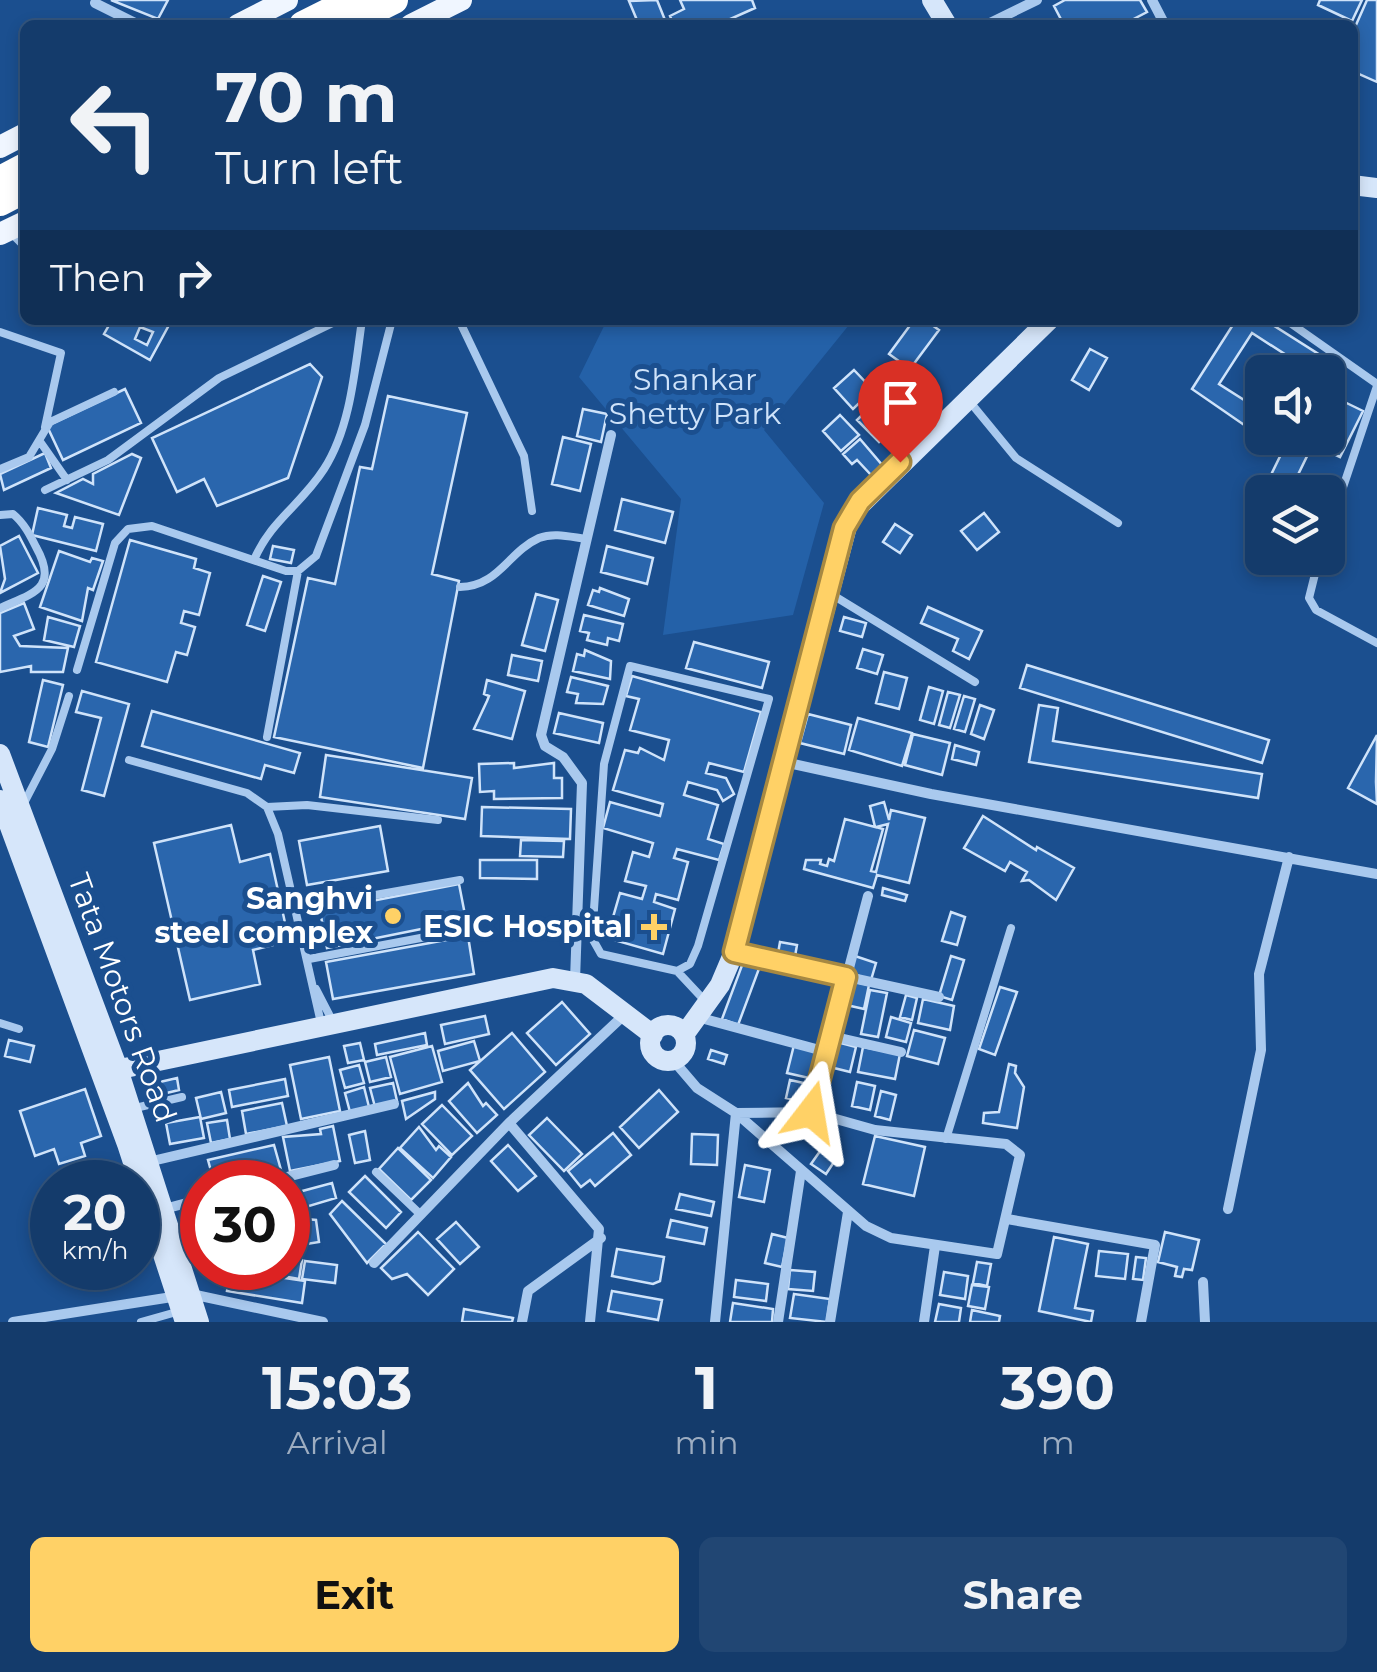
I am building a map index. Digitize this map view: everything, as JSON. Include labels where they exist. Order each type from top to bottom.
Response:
[{"type":"highway","points":[[313,20],[352,0]]},
{"type":"highway","points":[[354,20],[394,0]]},
{"type":"main road","points":[[248,20],[287,0]]},
{"type":"main road","points":[[421,20],[460,0]]},
{"type":"street","points":[[996,20],[1037,0]]},
{"type":"street","points":[[95,3],[129,20]]},
{"type":"street","points":[[672,1060],[684,1052],[695,1018],[720,986],[734,952],[850,515],[1045,325]]},
{"type":"street","points":[[575,980],[582,783],[563,757],[545,746],[542,735],[611,435]]},
{"type":"street","name":"Tata Motors Road","points":[[0,754],[110,1071],[131,1109],[147,1160]]},
{"type":"street","points":[[784,762],[947,797],[1377,874]]},
{"type":"street","points":[[0,800],[110,1071],[188,1309]]},
{"type":"street","points":[[1228,1209],[1261,1050],[1260,974],[1288,857]]},
{"type":"street","points":[[811,1112],[868,896]]},
{"type":"street","points":[[734,952],[940,998]]},
{"type":"street","points":[[110,1071],[553,978],[575,980],[653,1035]]},
{"type":"street","points":[[374,1263],[510,1123],[623,1016]]},
{"type":"street","points":[[653,1035],[695,1018],[826,1052]]},
{"type":"street","points":[[653,1035],[654,1054],[672,1060],[697,1088],[736,1112],[848,1212],[880,1234],[998,1254],[1020,1166],[1016,1148],[875,1130],[811,1112],[736,1112]]},
{"type":"street","points":[[831,1036],[900,1052]]},
{"type":"street","points":[[156,1160],[394,1104]]},
{"type":"street","points":[[715,1322],[736,1112]]},
{"type":"street","points":[[510,1123],[595,1221],[600,1238],[590,1322]]},
{"type":"street","points":[[310,1172],[334,1166]]},
{"type":"street","points":[[778,1322],[801,1171]]},
{"type":"street","name":"Tata Motors Road","points":[[160,1197],[188,1309]]},
{"type":"street","points":[[164,1209],[180,1205]]},
{"type":"street","points":[[830,1322],[848,1212]]},
{"type":"street","points":[[1007,1219],[1155,1245],[1141,1322]]},
{"type":"street","points":[[522,1322],[528,1291],[600,1238]]},
{"type":"street","points":[[924,1322],[935,1246]]},
{"type":"street","points":[[1203,1282],[1206,1322]]},
{"type":"street","points":[[13,1322],[188,1309],[323,1322]]},
{"type":"lane","points":[[45,490],[108,460],[219,378],[330,325]]},
{"type":"lane","points":[[254,560],[273,523],[301,499],[327,465],[346,411],[361,325]]},
{"type":"lane","points":[[267,737],[298,571],[316,556],[364,425],[391,325]]},
{"type":"lane","points":[[461,325],[524,456],[532,511]]},
{"type":"lane","points":[[1293,325],[1377,385],[1345,481]]},
{"type":"lane","points":[[0,332],[62,353],[40,443],[29,457],[0,469]]},
{"type":"lane","points":[[45,429],[60,415],[114,392]]},
{"type":"lane","points":[[967,398],[1016,458],[1118,524]]},
{"type":"lane","points":[[40,443],[67,480]]},
{"type":"lane","points":[[0,515],[13,514],[22,521],[47,567],[47,577],[32,594],[0,608]]},
{"type":"lane","points":[[77,670],[116,542],[128,529],[152,526],[298,571]]},
{"type":"lane","points":[[460,588],[492,580],[537,539],[556,535],[587,539]]},
{"type":"lane","points":[[1315,575],[1310,598],[1316,610],[1377,643]]},
{"type":"lane","points":[[828,592],[976,682]]},
{"type":"lane","points":[[630,666],[769,699],[698,946],[690,964],[678,971],[601,954],[592,938],[604,764],[630,666]]},
{"type":"lane","points":[[21,809],[52,749],[69,696]]},
{"type":"lane","points":[[129,760],[246,793],[267,807],[307,805],[438,820]]},
{"type":"lane","points":[[267,807],[327,1024]]},
{"type":"lane","points":[[296,909],[460,880]]},
{"type":"lane","points":[[946,1140],[1012,928]]},
{"type":"lane","points":[[309,960],[462,930]]},
{"type":"lane","points":[[678,971],[695,1018]]},
{"type":"lane","points":[[0,1023],[19,1030]]},
{"type":"lane","points":[[131,1109],[182,1097]]},
{"type":"lane","points":[[376,1172],[421,1215]]},
{"type":"lane","points":[[141,1322],[188,1309]]},
{"type":"green space","name":"Shankar Shetty Park","points":[[605,325],[849,325],[764,430],[824,503],[793,615],[663,635],[681,499],[579,377]]},
{"type":"building","points":[[111,0],[168,0],[158,19]]},
{"type":"building","points":[[657,0],[665,20],[637,20],[629,1]]},
{"type":"building","points":[[680,0],[752,0],[755,8],[728,20],[672,20],[670,16],[684,9]]},
{"type":"building","points":[[1065,0],[1140,0],[1147,12],[1132,20],[1061,20],[1054,6]]},
{"type":"building","points":[[1320,0],[1362,0],[1352,20],[1318,5]]},
{"type":"building","points":[[1367,0],[1377,0],[1377,82],[1358,74],[1358,20]]},
{"type":"building","points":[[109,325],[169,325],[150,360],[104,334]],"holes":[[[140,327],[153,332],[147,345],[135,339]]]},
{"type":"building","points":[[910,325],[932,325],[939,330],[910,369],[889,354]]},
{"type":"building","points":[[1233,325],[1273,325],[1320,355],[1286,355],[1252,333],[1219,384],[1245,401],[1245,426],[1192,389]]},
{"type":"building","points":[[1090,349],[1107,358],[1089,390],[1072,380]]},
{"type":"building","points":[[310,364],[322,377],[288,478],[217,506],[204,479],[177,492],[152,438]]},
{"type":"building","points":[[854,370],[873,390],[853,409],[834,388]]},
{"type":"building","points":[[125,389],[141,423],[63,460],[47,426]]},
{"type":"building","points":[[388,396],[467,413],[432,574],[459,581],[423,768],[274,737],[308,578],[335,584],[360,467],[372,469]]},
{"type":"building","points":[[877,400],[899,422],[879,442],[857,420]]},
{"type":"building","points":[[1345,402],[1363,411],[1345,447]]},
{"type":"building","points":[[583,409],[607,414],[601,442],[577,436]]},
{"type":"building","points":[[840,415],[859,435],[841,451],[823,431]]},
{"type":"building","points":[[563,437],[591,444],[580,491],[552,484]]},
{"type":"building","points":[[860,439],[883,466],[872,476],[857,460],[852,464],[843,454]]},
{"type":"building","points":[[45,453],[51,468],[4,490],[0,474]]},
{"type":"building","points":[[132,454],[141,458],[119,515],[56,493],[83,479],[93,484],[93,474]]},
{"type":"building","points":[[1281,455],[1308,455],[1298,475],[1271,475]]},
{"type":"building","points":[[622,499],[673,512],[665,543],[615,530]]},
{"type":"building","points":[[38,508],[67,515],[64,526],[72,528],[75,517],[103,524],[96,551],[32,535]]},
{"type":"building","points":[[984,513],[999,532],[977,550],[961,531]]},
{"type":"building","points":[[895,524],[912,535],[900,553],[883,542]]},
{"type":"building","points":[[19,536],[38,573],[0,593],[5,579],[0,546]]},
{"type":"building","points":[[130,540],[196,559],[194,568],[210,573],[199,615],[184,611],[181,623],[195,627],[187,655],[176,652],[167,682],[96,662]]},
{"type":"building","points":[[273,546],[294,550],[291,563],[270,559]]},
{"type":"building","points":[[607,546],[653,558],[647,584],[601,572]]},
{"type":"building","points":[[59,551],[90,562],[92,558],[103,561],[93,590],[88,588],[82,621],[40,607]]},
{"type":"building","points":[[263,576],[281,582],[265,631],[247,625]]},
{"type":"building","points":[[600,588],[629,599],[624,616],[588,605],[593,590],[599,592]]},
{"type":"building","points":[[536,594],[558,600],[545,651],[522,645]]},
{"type":"building","points":[[24,603],[34,629],[14,636],[20,646],[68,648],[63,672],[31,672],[31,666],[0,672],[0,613]]},
{"type":"building","points":[[928,607],[982,631],[969,659],[953,651],[958,639],[921,623]]},
{"type":"building","points":[[584,615],[623,624],[619,641],[608,638],[607,645],[587,640],[589,633],[580,631]]},
{"type":"building","points":[[48,617],[80,626],[74,647],[44,640]]},
{"type":"building","points":[[844,617],[866,623],[862,637],[840,631]]},
{"type":"building","points":[[694,642],[769,662],[762,688],[686,668]]},
{"type":"building","points":[[863,649],[883,655],[877,674],[857,668]]},
{"type":"building","points":[[585,650],[611,661],[610,679],[573,671],[577,654],[584,656]]},
{"type":"building","points":[[512,655],[542,661],[538,681],[508,675]]},
{"type":"building","points":[[1027,665],[1269,740],[1262,763],[1020,688]]},
{"type":"building","points":[[884,672],[907,678],[899,709],[876,703]]},
{"type":"building","points":[[632,676],[761,712],[744,772],[709,763],[706,773],[726,778],[734,794],[723,801],[717,790],[688,782],[684,795],[718,805],[708,839],[724,844],[719,860],[677,849],[674,858],[688,862],[678,900],[656,894],[654,902],[675,909],[663,954],[607,938],[620,893],[642,899],[646,886],[625,881],[633,852],[649,857],[653,843],[603,828],[610,802],[660,816],[663,804],[613,790],[625,750],[638,753],[640,748],[664,760],[669,740],[630,730],[639,699],[626,696]]},
{"type":"building","points":[[571,677],[608,686],[603,704],[576,703],[578,694],[567,692]]},
{"type":"building","points":[[43,680],[63,685],[48,747],[29,742]]},
{"type":"building","points":[[487,680],[525,691],[512,739],[474,729],[489,696],[484,694]]},
{"type":"building","points":[[929,687],[943,691],[934,724],[920,720]]},
{"type":"building","points":[[82,691],[129,704],[104,796],[82,790],[101,718],[76,712]]},
{"type":"building","points":[[948,692],[960,695],[950,728],[939,725]]},
{"type":"building","points":[[964,696],[975,699],[965,732],[954,729]]},
{"type":"building","points":[[980,705],[994,710],[984,739],[971,734]]},
{"type":"building","points":[[1039,705],[1058,708],[1053,741],[1262,774],[1258,798],[1029,762]]},
{"type":"building","points":[[152,711],[300,753],[294,773],[265,765],[261,779],[142,746]]},
{"type":"building","points":[[559,713],[603,723],[599,743],[554,733]]},
{"type":"building","points":[[808,714],[851,725],[844,754],[800,743]]},
{"type":"building","points":[[858,718],[912,733],[902,766],[849,750]]},
{"type":"building","points":[[913,734],[950,743],[942,775],[905,765]]},
{"type":"building","points":[[1377,735],[1376,782],[1377,804],[1348,788]]},
{"type":"building","points":[[955,745],[979,752],[976,765],[952,759]]},
{"type":"building","points":[[326,755],[472,778],[465,819],[320,797]]},
{"type":"building","points":[[514,763],[514,768],[554,763],[554,778],[562,778],[562,798],[494,799],[494,791],[480,792],[479,764]]},
{"type":"building","points":[[884,802],[889,820],[891,810],[925,818],[909,883],[877,875],[873,888],[804,869],[806,860],[821,860],[820,864],[827,866],[829,859],[834,861],[845,819],[875,827],[870,806]],"holes":[[[888,824],[876,872],[871,871],[883,829],[876,827]]]},
{"type":"building","points":[[482,807],[571,809],[570,839],[481,836]]},
{"type":"building","points":[[983,816],[1036,850],[1037,847],[1074,868],[1056,900],[1029,880],[1022,881],[1027,872],[1010,862],[1005,871],[964,848]]},
{"type":"building","points":[[231,825],[240,862],[270,854],[289,941],[253,950],[260,984],[190,1000],[154,843]]},
{"type":"building","points":[[380,826],[388,871],[307,885],[299,841]]},
{"type":"building","points":[[521,840],[564,841],[563,857],[520,856]]},
{"type":"building","points":[[480,860],[537,860],[537,879],[480,878]]},
{"type":"building","name":"Sanghvi steel complex","points":[[459,884],[466,920],[327,948],[320,911]]},
{"type":"building","points":[[883,888],[907,895],[905,901],[882,895]]},
{"type":"building","points":[[951,912],[965,917],[957,945],[942,941]]},
{"type":"building","points":[[468,936],[474,974],[333,999],[326,962]]},
{"type":"building","points":[[780,942],[797,945],[794,962],[777,959]]},
{"type":"building","points":[[855,956],[876,963],[871,980],[850,973]]},
{"type":"building","points":[[951,956],[964,960],[952,1000],[939,996]]},
{"type":"building","points":[[744,960],[760,966],[738,1025],[722,1019]]},
{"type":"building","points":[[847,980],[869,985],[864,1009],[842,1004]]},
{"type":"building","points":[[1000,987],[1017,992],[995,1055],[979,1049]]},
{"type":"building","points":[[870,990],[887,993],[878,1037],[861,1034]]},
{"type":"building","points":[[906,995],[917,998],[912,1020],[900,1017]]},
{"type":"building","points":[[923,999],[954,1006],[950,1030],[918,1023]]},
{"type":"building","points":[[562,1002],[590,1034],[556,1065],[527,1033]]},
{"type":"building","points":[[485,1016],[489,1034],[445,1044],[441,1025]]},
{"type":"building","points":[[891,1017],[911,1023],[906,1042],[886,1037]]},
{"type":"building","points":[[914,1030],[945,1038],[938,1064],[907,1056]]},
{"type":"building","points":[[425,1033],[427,1045],[377,1055],[375,1044]]},
{"type":"building","points":[[512,1033],[545,1072],[504,1109],[470,1070]]},
{"type":"building","points":[[9,1040],[34,1046],[30,1062],[5,1056]]},
{"type":"building","points":[[474,1041],[480,1061],[443,1071],[438,1051]]},
{"type":"building","points":[[833,1041],[856,1047],[850,1072],[826,1066]]},
{"type":"building","points":[[360,1043],[364,1060],[348,1063],[344,1046]]},
{"type":"building","points":[[794,1045],[816,1051],[809,1078],[787,1073]]},
{"type":"building","points":[[432,1046],[442,1082],[400,1094],[390,1057]]},
{"type":"building","points":[[863,1047],[900,1054],[895,1079],[858,1072]]},
{"type":"building","points":[[711,1050],[727,1055],[724,1064],[708,1059]]},
{"type":"building","points":[[329,1057],[340,1111],[301,1119],[290,1065]]},
{"type":"building","points":[[386,1057],[391,1077],[370,1082],[365,1062]]},
{"type":"building","points":[[1009,1064],[1016,1066],[1015,1073],[1024,1087],[1017,1128],[983,1123],[984,1113],[999,1112]]},
{"type":"building","points":[[359,1065],[364,1083],[345,1088],[340,1070]]},
{"type":"building","points":[[177,1078],[179,1090],[150,1097],[147,1085]]},
{"type":"building","points":[[285,1079],[288,1096],[232,1107],[229,1090]]},
{"type":"building","points":[[790,1080],[808,1084],[804,1102],[786,1098]]},
{"type":"building","points":[[857,1082],[875,1086],[870,1110],[852,1106]]},
{"type":"building","points":[[393,1083],[397,1101],[375,1107],[370,1088]]},
{"type":"building","points":[[468,1083],[483,1106],[486,1103],[497,1115],[477,1133],[449,1101]]},
{"type":"building","points":[[364,1087],[369,1107],[350,1112],[345,1093]]},
{"type":"building","points":[[85,1089],[101,1136],[81,1143],[85,1156],[72,1160],[58,1160],[54,1149],[35,1156],[20,1111]]},
{"type":"building","points":[[659,1090],[678,1112],[639,1148],[620,1127]]},
{"type":"building","points":[[881,1091],[896,1095],[890,1120],[875,1116]]},
{"type":"building","points":[[221,1092],[226,1113],[201,1119],[196,1098]]},
{"type":"building","points":[[435,1092],[435,1099],[406,1119],[402,1101]]},
{"type":"building","points":[[282,1103],[287,1126],[246,1134],[242,1111]]},
{"type":"building","points":[[442,1105],[472,1136],[452,1155],[422,1124]]},
{"type":"building","points":[[200,1117],[204,1138],[170,1144],[166,1123]]},
{"type":"building","points":[[547,1118],[582,1154],[564,1171],[529,1135]]},
{"type":"building","points":[[227,1120],[230,1139],[211,1143],[207,1123]]},
{"type":"building","points":[[333,1126],[340,1161],[310,1167],[310,1160],[288,1160],[283,1137],[321,1134],[320,1129]]},
{"type":"building","points":[[419,1127],[436,1150],[439,1146],[451,1157],[433,1178],[400,1148]]},
{"type":"building","points":[[365,1131],[370,1160],[355,1163],[349,1135]]},
{"type":"building","points":[[613,1133],[631,1155],[595,1186],[590,1180],[581,1187],[568,1171]]},
{"type":"building","points":[[692,1134],[718,1135],[717,1165],[691,1164]]},
{"type":"building","points":[[875,1136],[925,1147],[914,1196],[863,1184]]},
{"type":"building","points":[[274,1145],[278,1160],[208,1160]]},
{"type":"building","points":[[508,1145],[536,1176],[518,1191],[491,1161]]},
{"type":"building","points":[[823,1147],[838,1156],[826,1174],[811,1164]]},
{"type":"building","points":[[398,1148],[431,1180],[411,1200],[379,1169]]},
{"type":"building","points":[[745,1165],[770,1170],[764,1202],[739,1197]]},
{"type":"building","points":[[365,1176],[401,1212],[386,1228],[349,1192]]},
{"type":"building","points":[[332,1183],[336,1198],[310,1206],[310,1189]]},
{"type":"building","points":[[680,1194],[714,1202],[711,1216],[676,1209]]},
{"type":"building","points":[[342,1201],[386,1244],[367,1263],[330,1214]]},
{"type":"building","points":[[310,1219],[316,1220],[319,1242],[310,1243]]},
{"type":"building","points":[[671,1220],[707,1228],[704,1244],[667,1237]]},
{"type":"building","points":[[456,1222],[479,1247],[460,1264],[437,1239]]},
{"type":"building","points":[[418,1232],[454,1269],[428,1295],[407,1274],[392,1279],[381,1268]]},
{"type":"building","points":[[1165,1232],[1199,1240],[1192,1270],[1184,1269],[1182,1277],[1175,1276],[1177,1267],[1158,1262]]},
{"type":"building","points":[[772,1234],[788,1238],[782,1267],[765,1263]]},
{"type":"building","points":[[1054,1237],[1088,1244],[1075,1308],[1093,1311],[1091,1322],[1039,1311]]},
{"type":"building","points":[[617,1249],[664,1257],[660,1281],[653,1284],[612,1276]]},
{"type":"building","points":[[1099,1251],[1128,1254],[1125,1279],[1096,1276]]},
{"type":"building","points":[[1136,1257],[1146,1258],[1143,1280],[1133,1279]]},
{"type":"building","points":[[310,1262],[337,1265],[335,1283],[310,1280]]},
{"type":"building","points":[[977,1262],[991,1264],[987,1286],[973,1283]]},
{"type":"building","points":[[790,1270],[815,1272],[813,1291],[788,1289]]},
{"type":"building","points":[[944,1272],[968,1276],[965,1299],[940,1295]]},
{"type":"building","points":[[736,1280],[768,1284],[766,1301],[734,1297]]},
{"type":"building","points":[[972,1285],[989,1287],[985,1309],[968,1306]]},
{"type":"building","points":[[227,1290],[304,1290],[302,1303]]},
{"type":"building","points":[[612,1291],[662,1300],[658,1320],[608,1311]]},
{"type":"building","points":[[794,1294],[830,1299],[827,1322],[790,1318]]},
{"type":"building","points":[[733,1303],[773,1309],[772,1322],[730,1322]]},
{"type":"building","points":[[939,1304],[961,1308],[959,1322],[935,1322]]},
{"type":"building","points":[[464,1309],[513,1318],[512,1322],[462,1322]]},
{"type":"building","points":[[972,1310],[1000,1316],[999,1322],[970,1322]]},
{"type":"place","name":"Sanghvi steel complex","points":[[393,916]]},
{"type":"place","name":"ESIC Hospital","points":[[654,927]]},
{"type":"route","points":[[811,1112],[846,977],[734,952],[844,528],[860,501],[900,462]]}]
